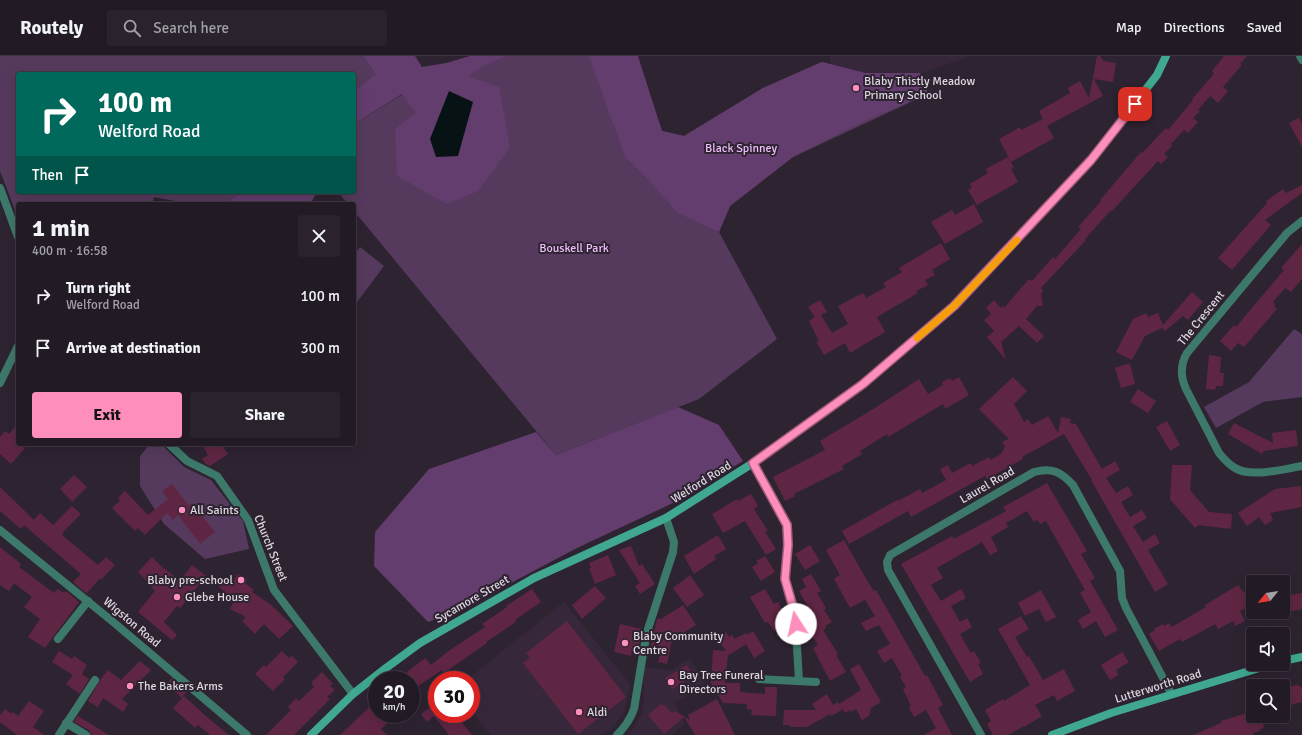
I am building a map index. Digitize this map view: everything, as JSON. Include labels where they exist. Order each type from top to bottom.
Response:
[{"type":"street","name":"Welford Road","points":[[617,735],[625,727],[634,709],[648,629],[673,552],[674,542],[666,518],[753,463],[863,384],[954,306],[1091,160],[1157,75],[1165,56]]},
{"type":"street","points":[[1300,56],[1302,60]]},
{"type":"street","points":[[0,188],[16,232]]},
{"type":"street","name":"The Crescent","points":[[1302,221],[1287,234],[1187,353],[1183,360],[1181,369],[1182,379],[1186,389],[1219,453],[1227,462],[1236,469],[1246,472],[1302,466]]},
{"type":"street","points":[[0,383],[16,350]]},
{"type":"street","name":"Church Street","points":[[171,446],[187,461],[217,476],[248,520],[274,590],[353,694]]},
{"type":"street","points":[[753,463],[787,525],[788,545],[785,579],[795,614],[799,681]]},
{"type":"street","name":"Laurel Road","points":[[981,735],[888,570],[887,562],[890,555],[1034,472],[1044,469],[1059,473],[1073,485],[1120,571],[1122,598],[1124,603],[1172,693]]},
{"type":"street","name":"Sycamore Street","points":[[311,735],[353,694],[420,643],[534,578],[666,518]]},
{"type":"street","name":"Wigston Road","points":[[0,530],[88,601],[247,735]]},
{"type":"street","points":[[58,639],[88,601]]},
{"type":"street","points":[[1290,660],[1302,657]]},
{"type":"street","name":"Lutterworth Road","points":[[1055,734],[1084,722],[1172,693],[1248,671]]},
{"type":"street","points":[[759,679],[816,682]]},
{"type":"street","points":[[59,735],[95,680]]},
{"type":"street","points":[[66,723],[86,735]]},
{"type":"shaded area","name":"Blaby Thistly Meadow Primary School","points":[[830,56],[971,56],[836,102]]},
{"type":"shaded area","points":[[449,91],[473,102],[458,156],[436,157],[430,139]]},
{"type":"shaded area","points":[[564,602],[630,684],[624,712],[611,729],[599,735],[491,735],[480,722],[480,671],[477,671]]},
{"type":"shaded area","points":[[690,658],[705,684],[674,703],[685,723],[672,735],[627,735],[633,729],[641,716],[644,701],[644,667],[672,670]]},
{"type":"green space","points":[[0,56],[363,56],[375,74],[356,89],[356,72],[16,72],[16,194],[240,194],[226,202],[180,202],[154,197],[153,202],[16,202],[16,213],[0,171]]},
{"type":"green space","points":[[363,56],[415,56],[422,67],[446,63],[470,56],[506,56],[483,66],[469,76],[499,87],[510,147],[478,191],[447,204],[397,176],[395,129],[416,113],[402,94],[356,123],[356,89],[375,74]]},
{"type":"green space","name":"Bouskell Park","points":[[482,56],[636,56],[662,131],[684,136],[763,88],[822,62],[865,73],[920,73],[928,94],[793,157],[730,206],[719,232],[777,339],[699,399],[556,455],[356,213],[356,202],[346,202],[340,194],[356,194],[356,123],[408,91]]},
{"type":"green space","name":"Black Spinney","points":[[589,56],[638,56],[662,131],[684,136],[763,88],[822,62],[865,73],[920,73],[928,94],[860,123],[793,157],[730,206],[719,232],[678,213],[643,174],[625,157]]},
{"type":"green space","points":[[240,194],[316,194],[311,202],[226,202]]},
{"type":"green space","points":[[360,247],[384,266],[356,303],[356,252]]},
{"type":"green space","points":[[1294,329],[1302,334],[1302,397],[1263,402],[1216,428],[1204,407],[1249,382]]},
{"type":"green space","points":[[678,407],[719,425],[743,461],[673,503],[577,548],[454,613],[428,622],[374,566],[375,532],[429,469],[536,432],[556,455]]},
{"type":"green space","points":[[148,446],[163,446],[184,467],[211,480],[243,521],[249,549],[205,559],[164,524],[140,486],[140,456]]},
{"type":"building","points":[[1097,56],[1100,56],[1104,61],[1116,63],[1113,82],[1094,79],[1103,96],[1047,126],[1054,138],[1011,162],[999,139],[1020,127],[1021,130],[1043,119],[1039,111],[1070,93],[1068,88],[1080,81],[1089,98]]},
{"type":"building","points":[[1224,56],[1247,56],[1240,64],[1242,65],[1223,87],[1228,91],[1218,103],[1210,96],[1198,110],[1200,111],[1193,118],[1198,122],[1188,133],[1184,130],[1164,154],[1168,157],[1161,164],[1158,161],[1112,211],[1111,210],[1085,239],[1086,240],[1041,288],[1043,291],[1041,294],[1043,306],[1037,306],[1026,319],[1044,336],[1037,343],[1019,326],[1001,342],[1006,360],[987,337],[994,331],[984,320],[991,314],[986,308],[994,300],[1001,308],[1003,306],[1004,308],[1029,279],[1032,281],[1053,257],[1055,259],[1081,229],[1078,227],[1141,152],[1142,153],[1166,128],[1168,130],[1193,100],[1192,99],[1214,74],[1212,71]]},
{"type":"building","points":[[1299,118],[1302,123],[1302,147],[1289,123]]},
{"type":"building","points":[[1008,157],[1014,168],[1011,169],[1018,182],[977,205],[968,190],[972,188],[970,184],[988,173],[986,169]]},
{"type":"building","points":[[1302,185],[1302,193],[1265,220],[1271,225],[1232,270],[1218,258],[1267,203],[1266,201],[1283,189],[1286,193]]},
{"type":"building","points":[[974,204],[983,222],[945,244],[931,222],[952,210],[955,215]]},
{"type":"building","points":[[941,243],[950,259],[932,270],[935,275],[925,280],[928,285],[916,291],[918,293],[877,317],[885,332],[850,353],[845,343],[824,355],[816,342],[819,341],[809,321],[815,317],[808,307],[820,300],[827,312],[821,315],[832,333],[848,324],[838,306],[863,293],[866,298],[886,287],[883,283],[902,272],[899,268]]},
{"type":"building","points":[[1302,244],[1302,279],[1291,292],[1285,288],[1273,302],[1277,309],[1244,347],[1238,343],[1231,351],[1220,341],[1234,325],[1236,327],[1284,270],[1281,268]]},
{"type":"building","points":[[1192,292],[1203,302],[1188,320],[1183,316],[1165,331],[1162,328],[1145,336],[1132,360],[1116,352],[1133,319],[1146,313],[1148,317],[1158,313],[1163,325]]},
{"type":"building","points":[[1209,355],[1221,357],[1220,373],[1224,373],[1223,386],[1216,386],[1215,390],[1206,389]]},
{"type":"building","points":[[1130,363],[1135,384],[1121,388],[1115,368]]},
{"type":"building","points":[[959,377],[969,395],[945,409],[943,404],[888,437],[887,434],[860,451],[862,454],[842,466],[844,469],[794,494],[795,496],[785,501],[773,477],[825,450],[820,441],[875,408],[919,379],[928,394],[943,385],[942,382],[950,378],[952,381]]},
{"type":"building","points":[[1013,377],[1027,391],[1014,404],[1024,422],[1028,419],[1032,425],[1048,416],[1058,433],[1061,417],[1071,419],[1070,423],[1076,424],[1102,469],[1115,461],[1120,470],[1106,478],[1116,493],[1128,486],[1133,495],[1121,502],[1130,517],[1142,510],[1147,518],[1133,526],[1143,542],[1155,534],[1160,543],[1148,550],[1168,584],[1155,592],[1092,480],[1064,434],[1022,457],[1023,459],[987,479],[985,476],[911,517],[908,511],[849,544],[842,531],[897,500],[898,501],[920,489],[922,493],[946,480],[940,469],[948,465],[952,473],[971,463],[972,466],[989,457],[990,460],[1001,454],[1005,447],[1002,442],[1009,439],[979,409]]},
{"type":"building","points":[[1138,389],[1156,401],[1148,413],[1130,402]]},
{"type":"building","points":[[1167,421],[1180,445],[1170,451],[1156,427]]},
{"type":"building","points":[[1234,423],[1273,443],[1272,433],[1296,430],[1298,446],[1264,451],[1262,454],[1228,434]]},
{"type":"building","points":[[16,425],[16,446],[22,446],[25,448],[11,464],[0,454],[0,437],[5,431],[9,434]]},
{"type":"building","points":[[206,446],[222,446],[228,454],[210,466],[202,459],[208,455],[204,448]]},
{"type":"building","points":[[1172,465],[1192,465],[1190,490],[1209,512],[1232,514],[1231,529],[1198,525],[1195,528],[1170,499]]},
{"type":"building","points":[[74,475],[87,487],[72,502],[60,489]]},
{"type":"building","points":[[1047,483],[1087,551],[1081,554],[1095,578],[1090,581],[1118,630],[1105,637],[1096,621],[1083,629],[1078,620],[1091,612],[1080,593],[1085,590],[1046,521],[1040,524],[1037,520],[1034,522],[1027,511],[1006,523],[1008,527],[991,537],[998,551],[990,555],[982,542],[937,568],[943,578],[931,585],[941,601],[961,589],[966,598],[951,606],[960,622],[967,618],[972,627],[960,634],[971,653],[974,651],[981,663],[978,664],[983,674],[970,682],[901,564],[952,536],[954,539],[1006,511],[1003,507]]},
{"type":"building","points":[[172,484],[189,506],[192,503],[215,532],[200,544],[178,515],[173,520],[167,513],[145,535],[138,528],[135,531],[112,508],[120,501],[118,498],[125,491],[148,515],[168,499],[162,491]]},
{"type":"building","points":[[1301,486],[1302,507],[1270,513],[1273,520],[1265,525],[1259,517],[1247,526],[1238,513],[1275,489]]},
{"type":"building","points":[[0,487],[34,520],[40,513],[53,525],[72,506],[81,514],[63,532],[64,533],[62,535],[98,565],[106,557],[115,565],[86,593],[73,582],[81,574],[24,525],[21,529],[0,511]]},
{"type":"building","points":[[751,494],[758,506],[754,509],[768,531],[765,532],[776,549],[766,555],[745,521],[723,533],[712,514],[737,499],[738,501]]},
{"type":"building","points":[[718,535],[726,549],[714,556],[716,559],[694,574],[684,556]]},
{"type":"building","points":[[844,540],[865,577],[874,591],[876,590],[925,676],[927,675],[943,705],[938,708],[952,735],[924,735],[936,728],[926,710],[914,717],[909,708],[911,706],[903,689],[906,687],[900,677],[902,676],[892,658],[884,663],[877,651],[890,644],[879,625],[866,631],[861,623],[875,616],[865,600],[850,608],[834,579],[840,575],[826,550]]},
{"type":"building","points":[[810,545],[820,561],[805,570],[795,554]]},
{"type":"building","points":[[631,546],[639,566],[642,564],[655,584],[640,594],[635,586],[640,583],[619,550]]},
{"type":"building","points":[[0,547],[21,564],[19,567],[54,593],[58,589],[64,593],[66,591],[79,602],[45,648],[28,637],[40,619],[24,607],[32,597],[14,583],[9,591],[0,585]]},
{"type":"building","points":[[608,555],[616,575],[595,584],[589,568],[591,568],[589,563]]},
{"type":"building","points":[[765,556],[775,572],[761,581],[752,567],[758,563],[756,561]]},
{"type":"building","name":"Glebe House","points":[[152,557],[164,569],[180,581],[192,565],[206,576],[180,608],[177,606],[164,622],[177,635],[172,640],[138,612],[155,591],[138,572]]},
{"type":"building","points":[[238,574],[247,580],[245,583],[254,590],[252,592],[270,604],[293,626],[279,639],[264,624],[255,634],[242,621],[246,617],[230,609],[234,601],[219,587],[225,579],[232,583]]},
{"type":"building","points":[[811,574],[821,591],[817,593],[826,608],[824,610],[832,622],[825,626],[826,628],[823,630],[838,654],[836,655],[846,672],[830,681],[813,648],[818,645],[806,626],[813,621],[804,607],[807,605],[799,591],[806,587],[802,579]]},
{"type":"building","points":[[690,575],[704,595],[687,607],[673,588]]},
{"type":"building","points":[[1238,585],[1246,595],[1246,608],[1240,611],[1245,621],[1235,626],[1233,621],[1218,629],[1215,624],[1182,642],[1180,639],[1159,651],[1149,634],[1155,630],[1154,629],[1163,624],[1164,626],[1169,623],[1171,627],[1206,607],[1205,605]]},
{"type":"building","points":[[595,586],[606,598],[582,619],[572,605]]},
{"type":"building","points":[[532,589],[541,602],[515,620],[516,622],[447,671],[428,671],[428,679],[420,685],[420,671],[408,671],[425,658],[431,665],[450,650],[485,627],[482,624],[507,607],[506,606]]},
{"type":"building","points":[[765,589],[774,604],[778,602],[789,622],[774,631],[768,622],[765,623],[750,597]]},
{"type":"building","points":[[1041,590],[1056,617],[1046,622],[1039,609],[1025,616],[1018,603]]},
{"type":"building","points":[[1302,593],[1302,609],[1290,612],[1290,595]]},
{"type":"building","points":[[683,605],[696,625],[672,640],[667,664],[658,662],[660,655],[649,653],[657,619],[661,619]]},
{"type":"building","points":[[1021,616],[1029,629],[1015,637],[1027,657],[1029,656],[1043,680],[1064,669],[1075,691],[1057,701],[1054,695],[1035,705],[1042,716],[1024,727],[1008,735],[993,735],[987,724],[991,721],[985,710],[1003,699],[1004,701],[1030,685],[998,629]]},
{"type":"building","points":[[567,621],[626,697],[578,734],[523,663],[530,658],[526,653]]},
{"type":"building","name":"Blaby Community Centre","points":[[620,624],[642,629],[638,651],[632,650],[631,656],[614,652]]},
{"type":"building","points":[[753,631],[765,651],[754,658],[746,644],[729,655],[728,654],[725,683],[740,683],[740,692],[765,694],[765,687],[777,687],[776,716],[751,715],[752,710],[747,709],[747,704],[723,703],[711,683],[713,650],[726,651],[717,638],[726,632],[729,637],[732,635],[734,639],[746,633],[747,635]]},
{"type":"building","points":[[59,651],[72,659],[74,656],[87,665],[82,674],[89,679],[80,694],[66,684],[73,675],[52,662]]},
{"type":"building","points":[[282,651],[289,658],[292,656],[298,662],[283,677],[285,679],[273,691],[255,674],[264,665],[266,667]]},
{"type":"building","points":[[1122,652],[1129,662],[1116,670],[1118,675],[1110,680],[1101,665]]},
{"type":"building","points":[[140,661],[151,670],[122,699],[128,704],[123,712],[103,698],[98,707],[88,701],[100,680],[108,670],[121,680]]},
{"type":"building","points":[[859,664],[881,702],[871,708],[869,716],[862,720],[856,709],[845,713],[840,706],[842,710],[831,716],[830,714],[807,727],[790,727],[790,725],[783,725],[784,710],[816,710],[812,704],[827,694],[833,705],[838,702],[839,704],[861,690],[850,669]]},
{"type":"building","points":[[687,665],[694,676],[672,689],[665,678]]},
{"type":"building","points":[[322,672],[333,684],[330,686],[335,690],[327,697],[330,699],[294,735],[266,735],[291,710],[288,707],[296,698],[299,701],[314,687],[311,683]]},
{"type":"building","points":[[172,678],[187,691],[182,698],[166,684]]},
{"type":"building","points":[[1298,685],[1302,688],[1302,702],[1290,705],[1290,687]]},
{"type":"building","points":[[184,696],[229,735],[210,735],[198,725],[195,728],[173,708]]},
{"type":"building","points":[[717,699],[735,735],[695,735],[684,717],[664,734],[648,715],[661,704],[666,706],[672,713],[675,711],[690,720],[688,715]]},
{"type":"building","points":[[29,701],[44,711],[33,727],[44,735],[17,735],[0,722],[0,715],[5,709],[18,716]]},
{"type":"building","points":[[368,709],[368,723],[388,723],[381,729],[387,735],[340,735]]},
{"type":"building","points":[[428,709],[428,721],[427,722],[421,714]]},
{"type":"building","points":[[1246,713],[1246,723],[1263,723],[1264,728],[1253,733],[1253,735],[1193,735],[1221,723],[1221,721]]},
{"type":"building","points":[[78,716],[109,735],[91,735],[89,730],[74,722]]},
{"type":"building","points":[[440,723],[462,723],[472,735],[449,735]]},
{"type":"slow traffic","points":[[917,338],[948,312],[1017,240]]},
{"type":"place","name":"Blaby Thistly Meadow Primary School","points":[[856,88]]},
{"type":"place","name":"All Saints","points":[[182,510]]},
{"type":"place","name":"Blaby pre-school","points":[[241,580]]},
{"type":"place","name":"Glebe House","points":[[177,597]]},
{"type":"place","name":"Blaby Community Centre","points":[[625,643]]},
{"type":"place","name":"Bay Tree Funeral Directors","points":[[671,682]]},
{"type":"place","name":"The Bakers Arms","points":[[130,686]]},
{"type":"place","name":"Aldi","points":[[579,712]]},
{"type":"route","points":[[796,624],[795,614],[785,579],[788,545],[787,525],[753,463],[863,384],[954,306],[1091,160],[1135,104]]}]
